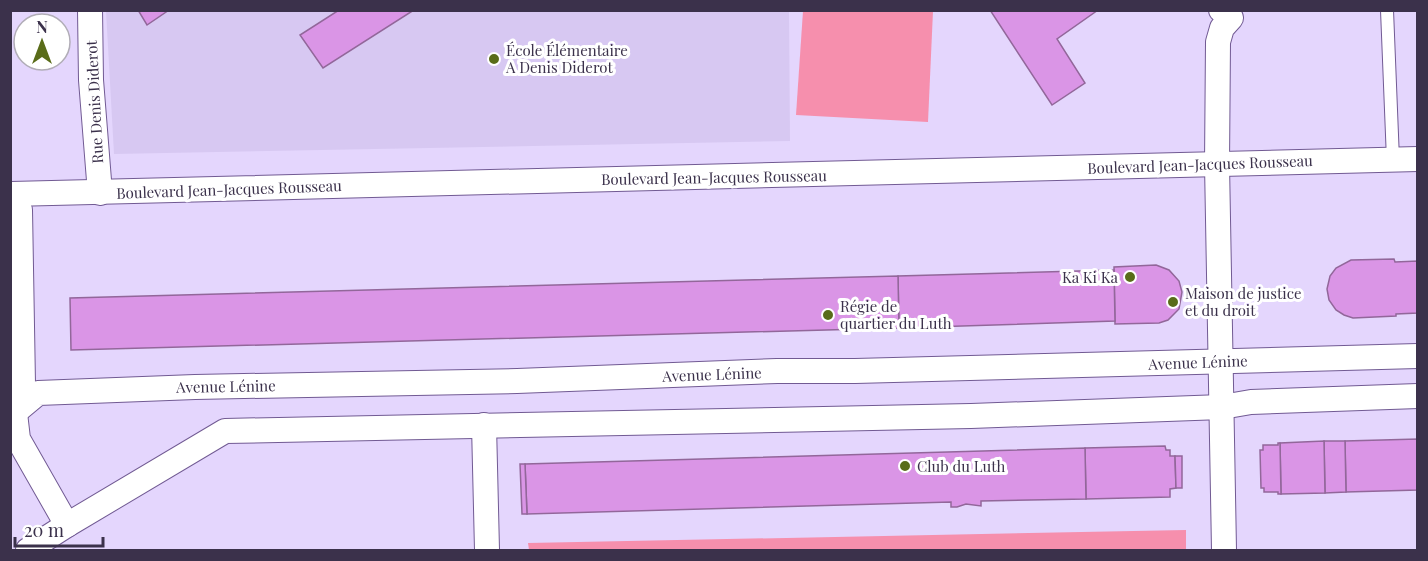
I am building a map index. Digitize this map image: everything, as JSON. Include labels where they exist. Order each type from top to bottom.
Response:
[{"type":"street","name":"Rue Denis Diderot","points":[[90,10],[91,80],[100,193]]},
{"type":"street","points":[[1224,550],[1217,164],[1218,42],[1222,28],[1231,13]]},
{"type":"street","name":"Boulevard Jean-Jacques Rousseau","points":[[11,195],[1418,159]]},
{"type":"street","points":[[11,195],[20,210],[23,384],[13,401],[18,439],[68,525]]},
{"type":"street","name":"Avenue Lénine","points":[[13,401],[38,393],[195,387],[506,381],[777,371],[855,371],[1418,356]]},
{"type":"street","points":[[28,550],[225,431],[971,416],[1222,407],[1251,402],[1418,396]]},
{"type":"street","points":[[484,425],[487,550]]},
{"type":"lane","points":[[1387,10],[1393,160]]},
{"type":"shaded area","points":[[106,11],[789,11],[790,141],[114,154]]},
{"type":"shaded area","points":[[803,11],[933,11],[928,122],[796,115]]},
{"type":"shaded area","points":[[1186,530],[1186,550],[529,550],[528,543]]},
{"type":"building","points":[[138,10],[169,10],[147,25]]},
{"type":"building","points":[[339,10],[414,10],[323,68],[300,35]]},
{"type":"building","points":[[990,10],[1098,10],[1057,39],[1085,83],[1052,105]]},
{"type":"building","points":[[1394,259],[1395,262],[1418,261],[1418,313],[1353,318],[1336,310],[1329,300],[1327,289],[1330,276],[1336,268],[1351,260]]},
{"type":"building","points":[[1156,265],[1169,270],[1179,281],[1182,292],[1179,309],[1168,320],[1159,323],[1115,324],[1114,267]]},
{"type":"building","points":[[1114,270],[1115,321],[899,328],[898,276]]},
{"type":"building","points":[[898,276],[899,328],[71,350],[70,298]]},
{"type":"building","points":[[1418,439],[1418,490],[1346,492],[1345,441]]},
{"type":"building","points":[[1324,441],[1345,441],[1346,492],[1325,493]]},
{"type":"building","points":[[1324,441],[1325,493],[1281,494],[1280,443]]},
{"type":"building","points":[[1280,443],[1281,494],[1264,492],[1264,488],[1261,488],[1260,450],[1263,450],[1263,445],[1278,445]]},
{"type":"building","points":[[1165,446],[1166,450],[1170,450],[1170,456],[1175,456],[1176,488],[1170,489],[1170,497],[1086,499],[1085,448]]},
{"type":"building","points":[[1085,448],[1086,499],[981,501],[981,506],[966,504],[957,507],[951,507],[951,502],[527,514],[525,464]]},
{"type":"building","points":[[1175,456],[1182,456],[1182,488],[1176,488]]},
{"type":"building","points":[[520,464],[525,464],[527,514],[522,514]]},
{"type":"place","name":"École Élémentaire A Denis Diderot","points":[[494,59]]},
{"type":"place","name":"Ka Ki Ka","points":[[1130,277]]},
{"type":"place","name":"Maison de justice et du droit","points":[[1173,302]]},
{"type":"place","name":"Régie de quartier du Luth","points":[[828,315]]},
{"type":"place","name":"Club du Luth","points":[[905,466]]}]
